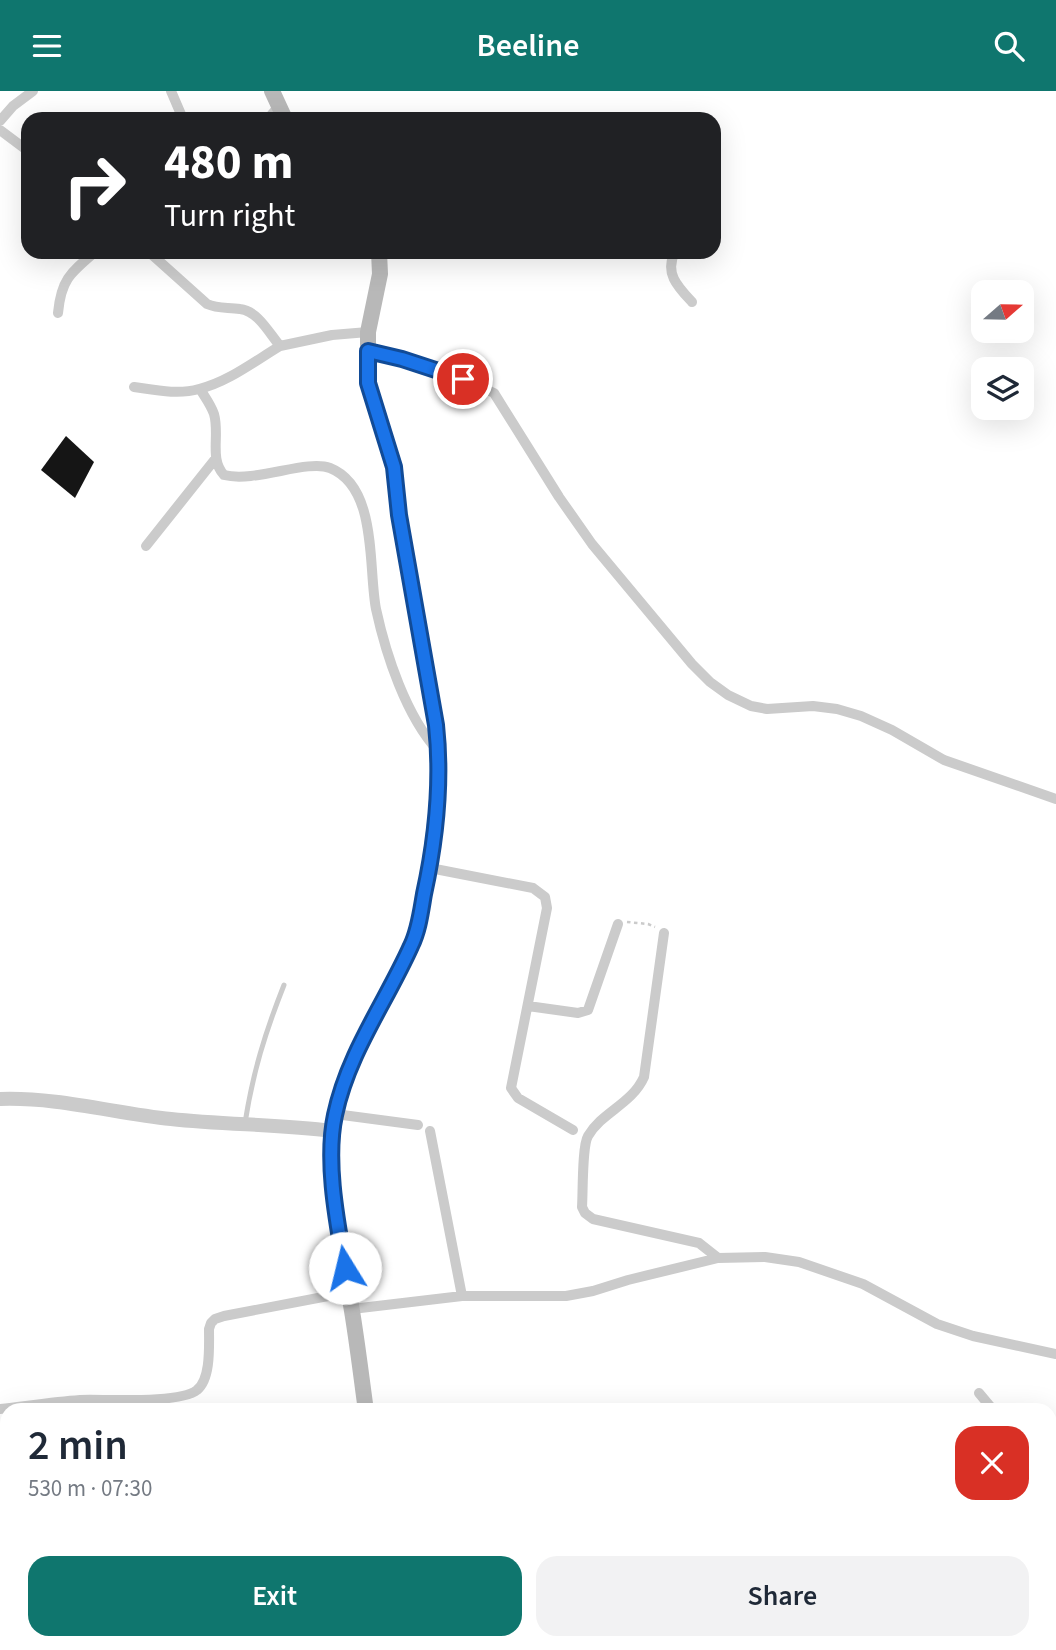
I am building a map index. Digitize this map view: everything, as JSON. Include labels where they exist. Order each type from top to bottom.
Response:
[{"type":"main road","points":[[272,91],[276,112]]},
{"type":"main road","points":[[365,1403],[335,1201],[332,1131],[335,1114],[359,1047],[413,943],[430,868],[439,786],[436,725],[399,515],[394,467],[368,383],[368,332],[380,274],[379,259]]},
{"type":"street","points":[[0,121],[13,106],[33,91]]},
{"type":"street","points":[[171,91],[180,112]]},
{"type":"street","points":[[0,130],[21,146]]},
{"type":"street","points":[[58,313],[66,279],[87,259]]},
{"type":"street","points":[[157,259],[207,304],[252,313],[280,346]]},
{"type":"street","points":[[672,259],[671,274],[692,302]]},
{"type":"street","points":[[134,387],[170,391],[200,389],[237,372],[280,346],[332,335],[368,332]]},
{"type":"street","points":[[368,351],[443,371],[495,393],[559,497],[592,544],[692,664],[728,695],[751,706],[767,709],[813,706],[861,716],[892,730],[944,760],[1056,799]]},
{"type":"street","points":[[200,389],[215,416],[216,458],[221,472],[229,477],[247,477],[320,465],[332,468],[350,482],[358,494],[364,511],[372,583],[383,634],[416,723],[439,752]]},
{"type":"street","points":[[146,546],[216,458]]},
{"type":"street","points":[[430,868],[533,888],[545,897],[547,908],[511,1088],[518,1098],[573,1130]]},
{"type":"street","points":[[528,1006],[578,1013],[588,1010],[618,924]]},
{"type":"street","points":[[664,933],[644,1077],[635,1094],[599,1122],[586,1138],[582,1207],[593,1219],[699,1243],[718,1258]]},
{"type":"street","points":[[0,1098],[64,1103],[188,1121],[332,1131]]},
{"type":"street","points":[[335,1114],[418,1125]]},
{"type":"street","points":[[430,1131],[463,1296]]},
{"type":"street","points":[[352,1309],[463,1296],[566,1296],[718,1258],[765,1258],[799,1262],[828,1271],[891,1297],[921,1317],[973,1336],[1056,1354]]},
{"type":"street","points":[[53,1403],[190,1394],[201,1385],[206,1373],[209,1329],[215,1319],[349,1292]]},
{"type":"street","points":[[979,1393],[987,1403]]},
{"type":"lane","points":[[245,1123],[265,1032],[284,985]]},
{"type":"path","points":[[618,924],[648,924],[664,933]]},
{"type":"building","points":[[66,436],[94,462],[75,498],[41,470]]},
{"type":"route","points":[[345,1268],[335,1201],[332,1131],[335,1114],[348,1072],[372,1018],[413,943],[430,868],[439,786],[436,725],[399,515],[394,467],[368,383],[368,351],[463,379]]}]
